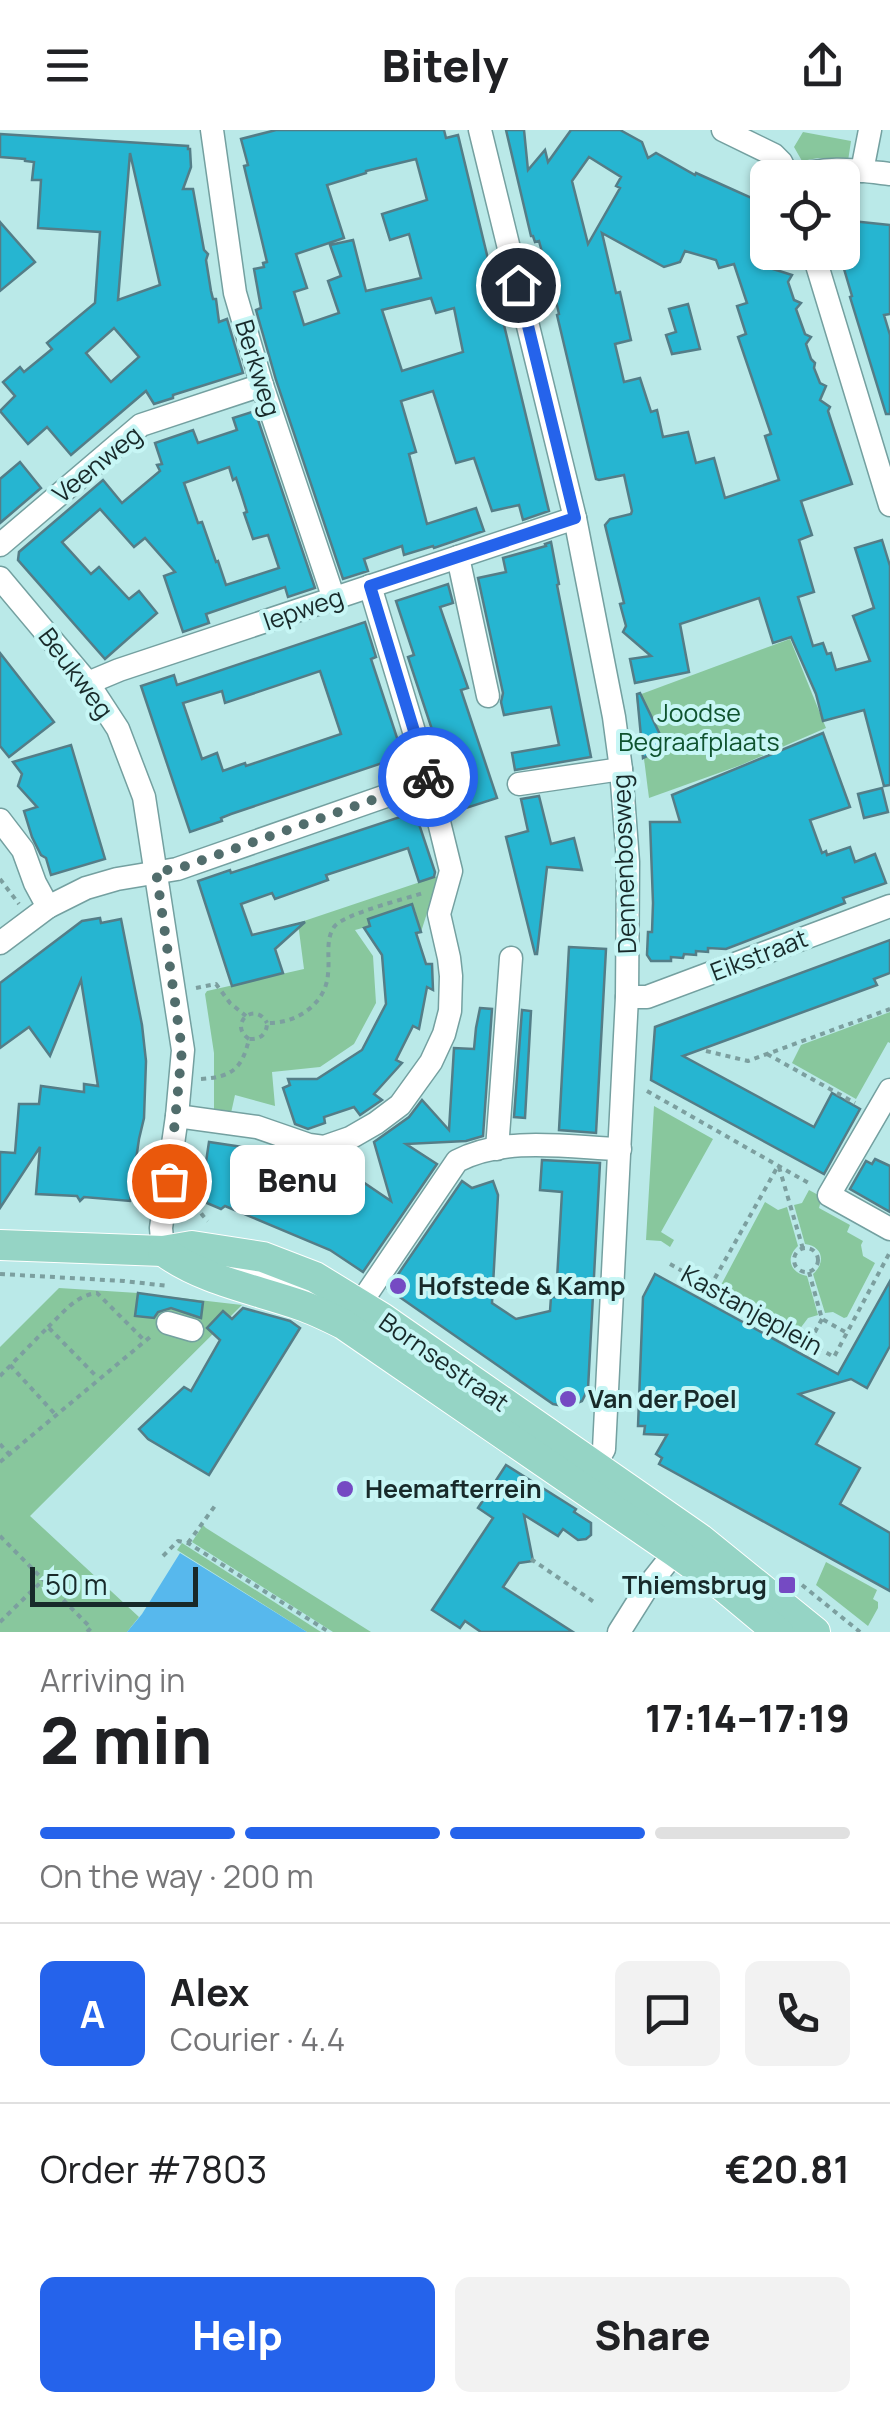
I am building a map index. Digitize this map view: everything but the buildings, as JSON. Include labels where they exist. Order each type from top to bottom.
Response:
[{"type":"main road","name":"Bornsestraat","points":[[0,1245],[163,1251],[181,1264],[263,1258],[315,1277],[360,1304],[588,1476],[687,1545],[828,1630]]},
{"type":"main road","name":"Bornsestraat","points":[[208,1262],[343,1324],[588,1476]]},
{"type":"main road","name":"Bornsestraat","points":[[687,1545],[724,1586],[778,1632]]},
{"type":"street","name":"Berkweg","points":[[212,130],[234,293],[334,599]]},
{"type":"street","name":"Dennenbosweg","points":[[480,130],[575,518],[621,769],[628,862],[624,1087],[604,1449],[588,1476]]},
{"type":"street","points":[[722,130],[780,160]]},
{"type":"street","points":[[870,130],[862,171],[890,174]]},
{"type":"street","points":[[818,270],[890,504]]},
{"type":"street","name":"Veenweg","points":[[0,544],[142,424],[262,386]]},
{"type":"street","name":"Iepweg","points":[[88,684],[118,670],[575,518]]},
{"type":"street","points":[[458,557],[488,696]]},
{"type":"street","name":"Beukweg","points":[[0,578],[88,684],[118,728],[144,797],[182,1050],[162,1228],[163,1251]]},
{"type":"street","points":[[177,1116],[257,1126],[324,1147],[350,1138],[400,1105],[432,1062],[444,1034],[450,1011],[450,958],[440,914],[452,872],[429,780],[370,586]]},
{"type":"street","points":[[520,784],[621,769]]},
{"type":"street","points":[[0,943],[39,913],[86,888],[177,869],[429,780]]},
{"type":"street","points":[[0,820],[23,850],[35,883],[39,913]]},
{"type":"street","name":"Eikstraat","points":[[627,997],[647,997],[890,906]]},
{"type":"street","points":[[497,1149],[511,958]]},
{"type":"street","points":[[890,1090],[829,1195],[890,1229]]},
{"type":"street","points":[[360,1304],[457,1161],[476,1152],[518,1146],[620,1148]]},
{"type":"street","points":[[168,1324],[192,1330]]},
{"type":"street","name":"Bornsestraat","points":[[588,1476],[687,1545]]},
{"type":"street","points":[[620,1632],[648,1586],[687,1545]]},
{"type":"path","points":[[0,879],[39,913]]},
{"type":"path","points":[[267,1023],[259,1038],[249,1038],[242,1031],[246,1016],[260,1014],[267,1023],[282,1024],[304,1014],[320,996],[326,986],[330,936],[341,920],[437,888],[446,891]]},
{"type":"path","points":[[174,993],[216,984],[246,1016]]},
{"type":"path","points":[[706,1052],[748,1060],[890,1009]]},
{"type":"path","points":[[180,1080],[223,1076],[237,1069],[249,1038]]},
{"type":"path","points":[[767,1054],[876,1114]]},
{"type":"path","points":[[624,1087],[646,1090],[829,1195]]},
{"type":"path","points":[[733,1150],[738,1143]]},
{"type":"path","points":[[778,1166],[802,1249]]},
{"type":"path","points":[[710,1287],[778,1166]]},
{"type":"path","points":[[193,1172],[194,1204],[214,1226],[208,1262]]},
{"type":"path","points":[[802,1249],[811,1250],[818,1258],[809,1272]]},
{"type":"path","points":[[802,1249],[795,1264],[809,1272]]},
{"type":"path","name":"Kastanjeplein","points":[[670,1264],[834,1357],[890,1252]]},
{"type":"path","points":[[809,1272],[822,1319],[809,1343]]},
{"type":"path","points":[[0,1274],[174,1287]]},
{"type":"path","points":[[0,1376],[86,1294],[97,1293],[145,1341]]},
{"type":"path","points":[[822,1319],[847,1333]]},
{"type":"path","points":[[0,1462],[168,1324]]},
{"type":"path","points":[[48,1327],[99,1380]]},
{"type":"path","points":[[10,1365],[55,1414]]},
{"type":"path","points":[[0,1444],[9,1454]]},
{"type":"path","points":[[188,1543],[217,1503]]},
{"type":"path","points":[[0,1536],[91,1628],[87,1632]]},
{"type":"path","points":[[163,1556],[178,1541],[188,1543],[329,1632]]},
{"type":"path","points":[[531,1559],[594,1602]]},
{"type":"path","points":[[0,1622],[43,1580]]},
{"type":"path","points":[[828,1630],[847,1621]]},
{"type":"green space","points":[[803,132],[851,141],[848,160],[801,160],[794,147]]},
{"type":"green space","name":"Joodse Begraafplaats","points":[[790,639],[826,728],[741,765],[649,798],[636,696]]},
{"type":"green space","points":[[444,874],[421,932],[415,910],[409,912],[406,906],[368,919],[370,926],[355,930],[373,956],[376,1003],[354,1044],[320,1067],[272,1072],[275,1106],[235,1095],[231,1113],[214,1111],[214,1053],[207,991],[304,969],[298,923]]},
{"type":"green space","points":[[890,1012],[890,1043],[856,1099],[792,1063],[801,1045]]},
{"type":"green space","points":[[654,1106],[713,1139],[661,1232],[674,1240],[670,1247],[661,1241],[646,1240]]},
{"type":"green space","points":[[809,1190],[822,1197],[819,1208],[850,1225],[847,1232],[863,1241],[863,1256],[875,1263],[844,1318],[833,1312],[825,1313],[813,1274],[821,1256],[816,1248],[805,1244],[794,1205],[802,1203]]},
{"type":"green space","points":[[765,1202],[778,1210],[787,1207],[798,1246],[791,1264],[807,1276],[818,1315],[808,1318],[799,1330],[720,1287]]},
{"type":"green space","points":[[59,1288],[242,1305],[30,1516],[139,1617],[127,1632],[0,1632],[0,1347]]},
{"type":"green space","points":[[203,1525],[371,1632],[333,1632],[192,1542]]},
{"type":"green space","points":[[182,1543],[321,1632],[307,1632],[177,1550]]},
{"type":"green space","points":[[826,1562],[877,1590],[873,1599],[878,1608],[868,1626],[816,1585]]},
{"type":"water","points":[[180,1553],[307,1632],[127,1632]]},
{"type":"way so far","points":[[169,1181],[182,1050],[156,871],[177,869],[429,780],[428,777]]},
{"type":"place","name":"Benu","points":[[169,1181]]},
{"type":"place","name":"Hofstede & Kamp","points":[[398,1286]]},
{"type":"place","name":"Van der Poel","points":[[568,1399]]},
{"type":"place","name":"Heemafterrein","points":[[345,1489]]},
{"type":"place","name":"Thiemsbrug","points":[[787,1585]]},
{"type":"route","points":[[428,777],[370,586],[575,518],[518,285]]}]
